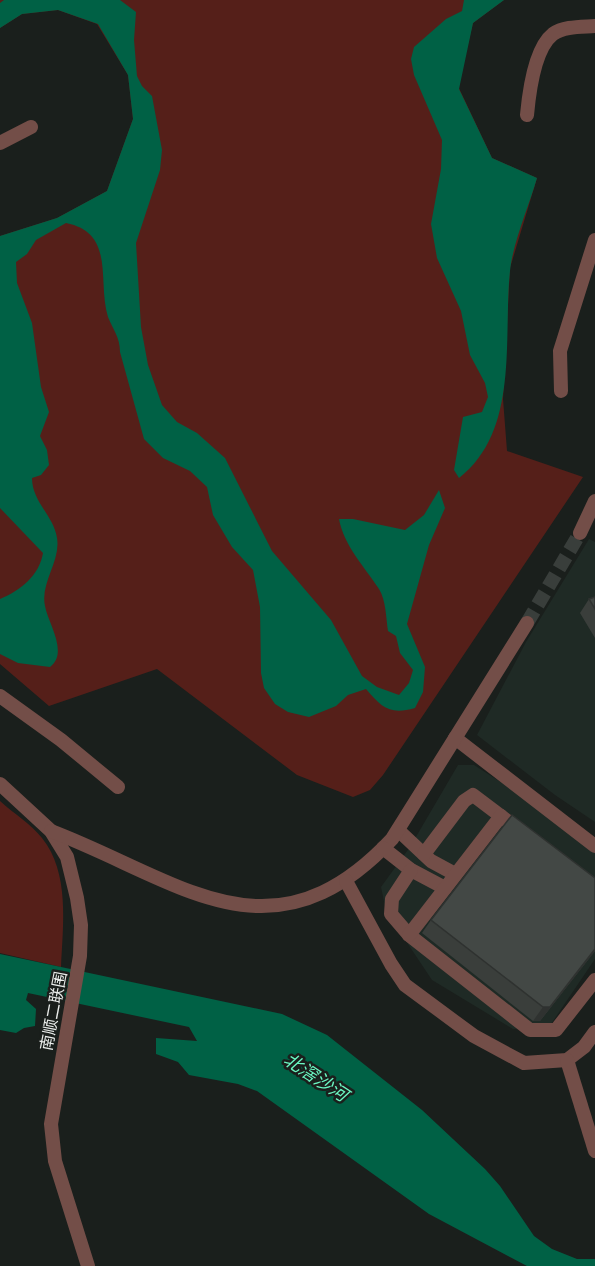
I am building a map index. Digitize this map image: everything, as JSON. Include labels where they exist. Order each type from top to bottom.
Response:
[{"type":"street","points":[[527,115],[537,59],[553,34],[572,27],[595,26]]},
{"type":"street","points":[[0,143],[31,128]]},
{"type":"street","points":[[561,391],[560,351],[595,240]]},
{"type":"street","points":[[580,533],[595,501]]},
{"type":"street","points":[[51,831],[202,898],[266,906],[290,903],[321,894],[346,881],[383,848],[398,830],[527,623]]},
{"type":"street","points":[[0,696],[61,740],[118,787]]},
{"type":"street","points":[[455,738],[595,846]]},
{"type":"street","name":"南顺二联围","points":[[0,784],[51,831],[67,857],[77,898],[81,925],[80,956],[51,1124],[55,1161],[88,1266]]},
{"type":"street","points":[[424,854],[464,801],[473,795],[529,838]]},
{"type":"street","points":[[409,935],[501,816]]},
{"type":"street","points":[[398,830],[424,854],[455,874]]},
{"type":"street","points":[[383,848],[411,870],[445,888]]},
{"type":"street","points":[[411,870],[390,906],[391,914],[409,935],[530,1030],[556,1030],[595,980]]},
{"type":"street","points":[[346,881],[405,985],[474,1036],[524,1063],[567,1060],[584,1047],[595,1032]]},
{"type":"street","points":[[567,1060],[595,1151]]},
{"type":"shaded area","points":[[0,0],[504,0],[473,23],[458,86],[492,158],[537,178],[510,268],[503,399],[507,451],[583,477],[383,775],[370,790],[353,797],[297,775],[157,669],[49,706],[0,664],[0,236],[57,218],[107,191],[133,119],[128,75],[97,24],[58,10],[22,14],[0,28]]},
{"type":"shaded area","points":[[589,539],[595,542],[595,822],[555,795],[477,735],[526,642]]},
{"type":"shaded area","points":[[458,765],[474,765],[595,842],[595,959],[549,1027],[513,1029],[432,980],[386,911],[381,887],[410,847]]},
{"type":"shaded area","points":[[0,801],[38,833],[51,852],[57,867],[63,900],[61,967],[0,953]]},
{"type":"water","points":[[4,0],[120,0],[136,12],[134,40],[137,76],[142,86],[152,96],[162,150],[160,170],[136,243],[141,327],[148,365],[162,405],[177,422],[197,433],[225,458],[272,551],[331,620],[362,676],[377,687],[399,695],[409,683],[413,670],[400,653],[396,636],[388,631],[381,593],[355,556],[345,538],[339,519],[353,519],[405,530],[424,515],[439,490],[445,508],[429,545],[407,624],[425,667],[423,692],[415,708],[399,711],[387,708],[366,689],[348,695],[336,706],[309,717],[288,712],[275,704],[264,688],[261,673],[260,607],[253,570],[232,547],[213,515],[207,487],[190,471],[163,458],[144,439],[119,342],[108,317],[102,260],[98,248],[92,237],[82,228],[66,223],[36,240],[27,254],[16,262],[17,283],[32,323],[41,387],[49,412],[40,436],[47,450],[49,465],[41,475],[32,478],[35,494],[52,523],[57,538],[56,555],[44,597],[58,646],[58,654],[50,667],[18,663],[0,654],[0,599],[28,581],[38,569],[43,553],[0,508],[0,236],[57,218],[107,191],[133,119],[128,75],[98,24],[58,10],[22,14],[0,28],[0,3]]},
{"type":"water","points":[[464,0],[504,0],[473,23],[459,89],[492,158],[537,178],[518,236],[510,271],[505,382],[500,410],[492,435],[478,458],[459,478],[454,470],[463,417],[482,412],[488,397],[485,383],[470,355],[461,311],[437,258],[431,224],[441,169],[442,140],[414,75],[411,59],[414,47],[446,19],[462,11]]},
{"type":"water","name":"北滘沙河","points":[[0,954],[282,1014],[327,1035],[422,1110],[485,1169],[500,1186],[534,1236],[552,1249],[577,1259],[595,1259],[595,1266],[527,1266],[429,1214],[257,1091],[238,1084],[189,1075],[178,1062],[156,1054],[156,1038],[197,1041],[189,1027],[28,993],[26,1000],[36,1009],[35,1026],[24,1028],[16,1033],[0,1030]]},
{"type":"building","points":[[595,597],[595,609],[589,599]]},
{"type":"building","points":[[512,815],[595,878],[595,949],[550,1007],[543,1007],[431,920]]},
{"type":"tunnel","points":[[527,623],[580,533]]}]
